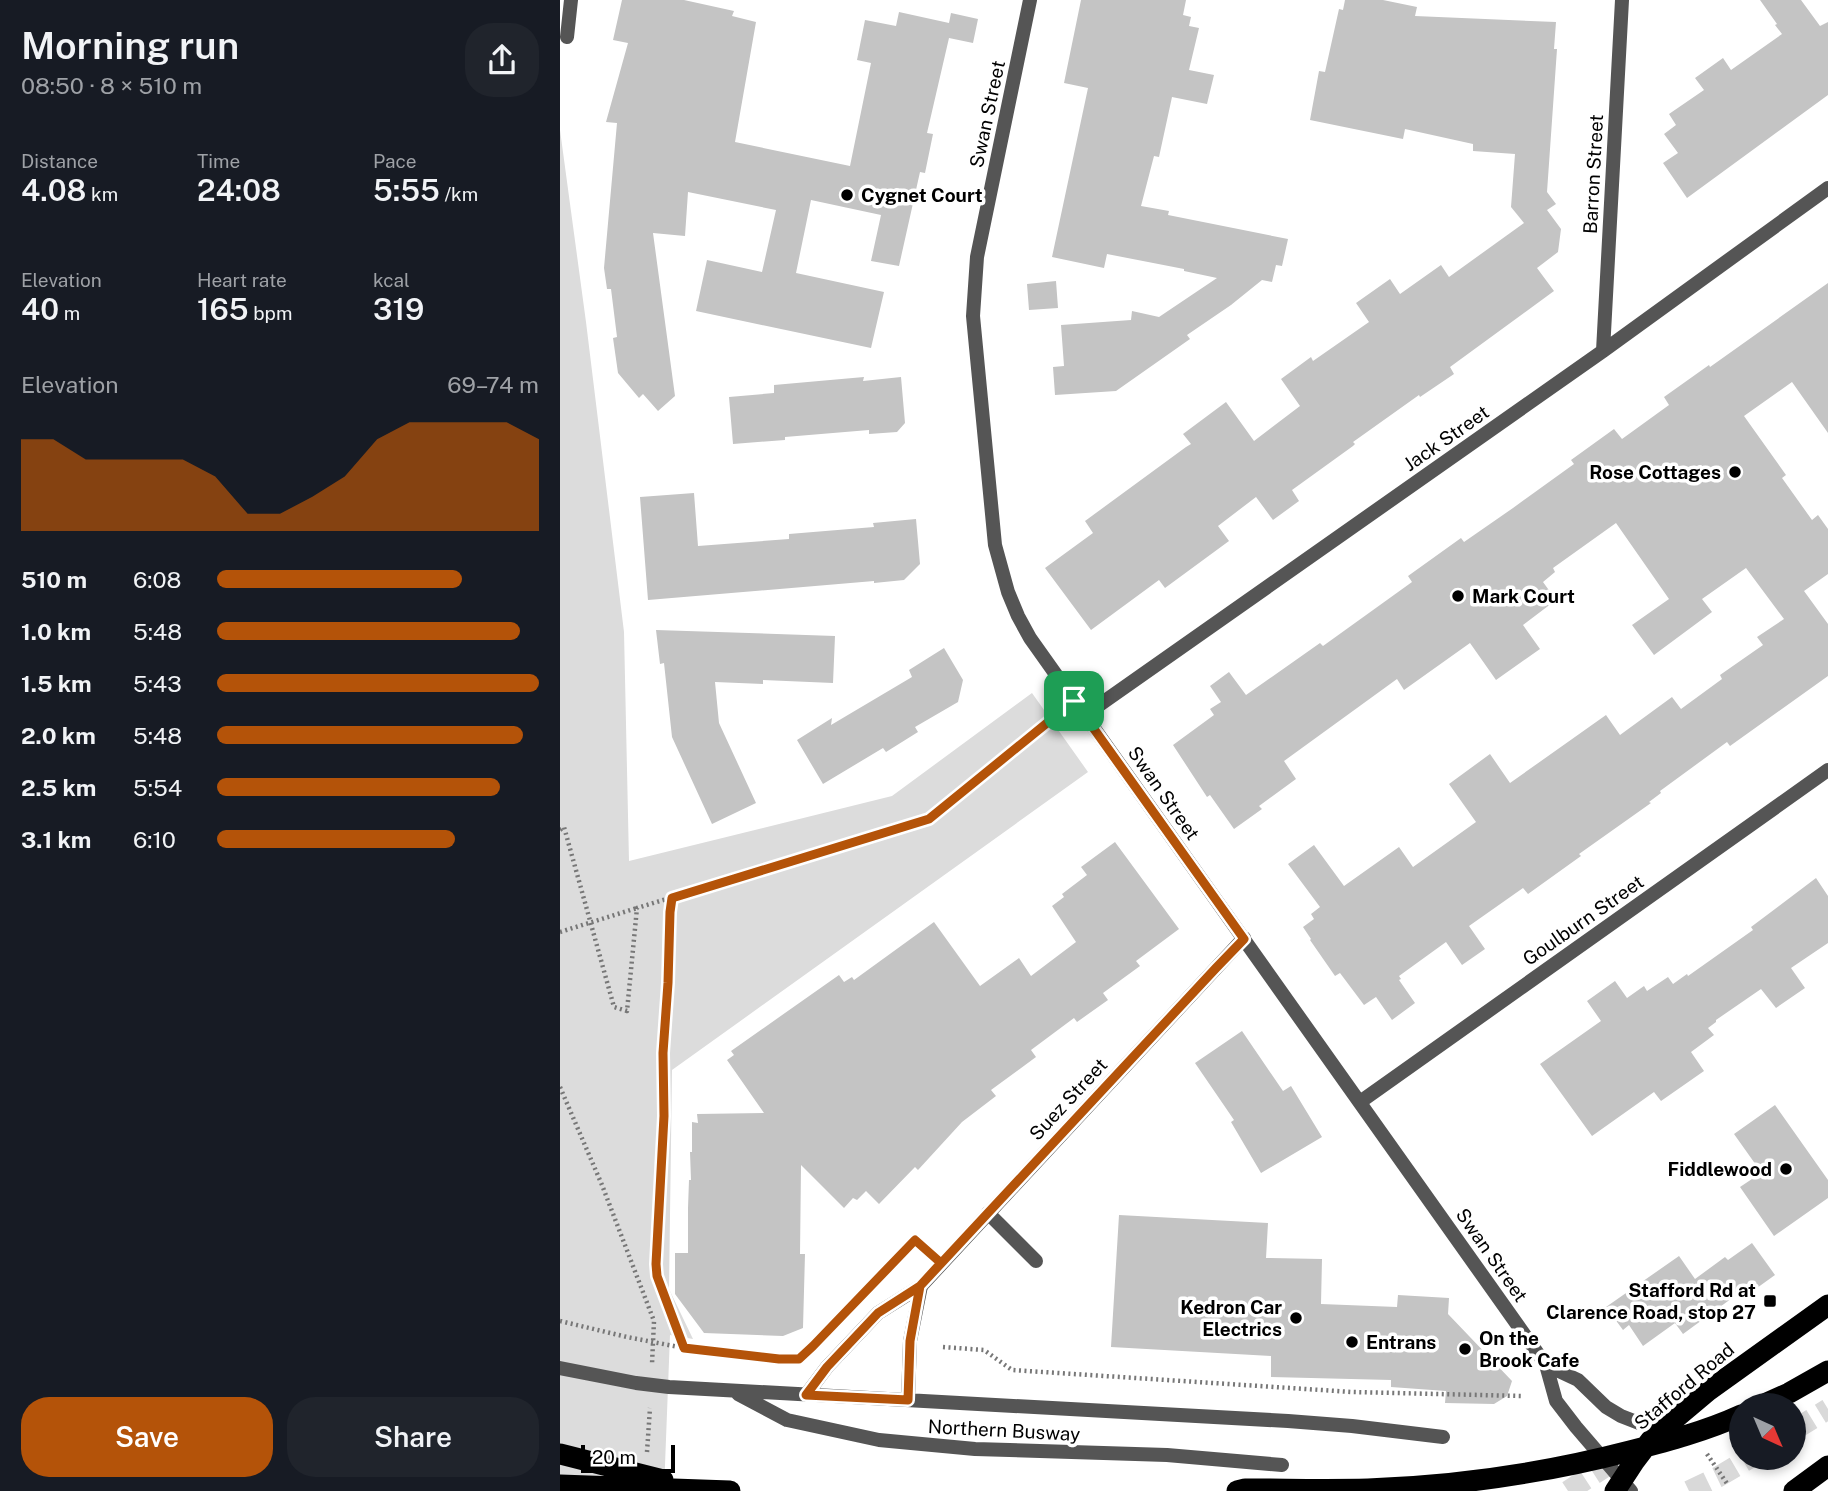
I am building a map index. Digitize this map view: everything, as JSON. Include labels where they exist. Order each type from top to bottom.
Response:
[{"type":"highway","name":"Stafford Road","points":[[1623,1488],[1650,1441],[1664,1428],[1708,1391],[1828,1305]]},
{"type":"highway","points":[[1789,1393],[1828,1371]]},
{"type":"highway","points":[[1237,1491],[1368,1489],[1485,1479],[1559,1468],[1626,1452],[1677,1439],[1729,1420]]},
{"type":"highway","points":[[560,1454],[704,1490]]},
{"type":"highway","points":[[1794,1491],[1828,1466]]},
{"type":"highway","points":[[560,1485],[730,1491]]},
{"type":"street","points":[[567,37],[571,0]]},
{"type":"street","name":"Swan Street","points":[[1030,0],[977,257],[973,316],[995,545],[1018,616],[1074,701],[1546,1365],[1556,1401],[1623,1488]]},
{"type":"street","name":"Barron Street","points":[[1603,351],[1622,0]]},
{"type":"street","name":"Jack Street","points":[[1085,715],[1603,351],[1828,188]]},
{"type":"street","name":"Goulburn Street","points":[[1360,1102],[1828,770]]},
{"type":"street","name":"Suez Street","points":[[806,1395],[827,1367],[878,1313],[920,1286],[1244,939]]},
{"type":"street","points":[[989,1213],[1036,1261]]},
{"type":"street","name":"Northern Busway","points":[[908,1400],[910,1341],[920,1286]]},
{"type":"street","name":"Swan Street","points":[[1546,1365],[1578,1380],[1606,1407],[1621,1416],[1664,1428]]},
{"type":"street","name":"Northern Busway","points":[[560,1368],[669,1387],[1301,1422],[1443,1437]]},
{"type":"street","name":"Northern Busway","points":[[734,1391],[787,1420],[879,1440],[975,1449],[1167,1455],[1282,1465]]},
{"type":"path","points":[[560,932],[929,819],[1074,701]]},
{"type":"path","points":[[560,830],[564,827],[614,1007],[626,1011],[637,908]]},
{"type":"path","points":[[672,898],[663,1053],[664,1116],[656,1264],[657,1276],[684,1348]]},
{"type":"path","points":[[560,1087],[602,1185],[654,1321],[652,1376]]},
{"type":"path","points":[[860,1298],[915,1240],[941,1263]]},
{"type":"path","points":[[560,1321],[684,1348],[779,1359],[799,1359],[813,1346]]},
{"type":"path","points":[[943,1347],[984,1350],[1012,1370],[1352,1392],[1523,1396]]},
{"type":"path","points":[[647,1456],[650,1403]]},
{"type":"shaded area","points":[[560,130],[624,632],[629,861],[892,796],[1032,693],[1088,772],[672,1070],[669,1289],[693,1339],[670,1335],[664,1491],[560,1491]]},
{"type":"building","points":[[622,0],[684,0],[734,11],[732,16],[756,22],[735,142],[850,166],[871,63],[857,60],[865,20],[896,26],[899,12],[949,23],[951,13],[978,19],[973,43],[949,38],[927,133],[933,134],[925,173],[920,172],[899,266],[871,261],[881,215],[811,200],[796,273],[884,292],[871,348],[696,311],[707,260],[762,272],[776,210],[688,192],[685,236],[653,233],[675,396],[658,411],[643,394],[639,398],[618,373],[611,289],[607,289],[604,268],[617,123],[606,122],[628,43],[613,40]]},
{"type":"building","points":[[1081,0],[1186,0],[1183,15],[1191,17],[1189,26],[1199,28],[1189,70],[1214,75],[1207,104],[1172,97],[1159,157],[1154,156],[1141,206],[1169,211],[1168,215],[1288,239],[1282,266],[1276,265],[1272,282],[1262,280],[1187,335],[1190,339],[1116,391],[1055,395],[1053,367],[1064,366],[1061,325],[1131,320],[1132,311],[1159,317],[1217,278],[1107,254],[1104,268],[1052,257],[1088,88],[1064,83]]},
{"type":"building","points":[[1345,0],[1383,0],[1417,7],[1415,16],[1556,22],[1554,49],[1557,49],[1547,192],[1556,204],[1547,210],[1561,229],[1558,252],[1537,268],[1554,291],[1450,367],[1454,374],[1420,397],[1419,395],[1353,442],[1353,446],[1292,490],[1299,501],[1273,520],[1256,497],[1218,526],[1229,541],[1165,588],[1159,580],[1091,630],[1045,568],[1093,533],[1085,521],[1191,444],[1183,434],[1226,402],[1254,441],[1300,406],[1281,379],[1311,357],[1313,361],[1369,322],[1356,303],[1390,279],[1400,294],[1441,265],[1449,277],[1524,223],[1511,207],[1515,154],[1473,151],[1473,144],[1405,129],[1403,139],[1310,120],[1319,71],[1325,72],[1339,9],[1343,10]]},
{"type":"building","points":[[1760,0],[1801,0],[1820,26],[1828,22],[1828,95],[1687,198],[1663,163],[1678,153],[1664,134],[1676,125],[1669,114],[1704,90],[1695,78],[1723,58],[1731,70],[1782,34]]},
{"type":"building","points":[[1056,281],[1058,308],[1029,310],[1027,284]]},
{"type":"building","points":[[1828,283],[1828,433],[1792,382],[1744,416],[1786,475],[1782,478],[1812,520],[1818,515],[1828,529],[1828,574],[1804,591],[1828,624],[1828,676],[1730,746],[1727,742],[1660,791],[1661,793],[1649,802],[1651,803],[1528,894],[1523,888],[1469,926],[1485,949],[1462,965],[1446,942],[1399,976],[1415,1003],[1392,1020],[1376,997],[1364,1005],[1340,973],[1335,976],[1310,940],[1303,927],[1314,919],[1311,914],[1320,907],[1288,864],[1314,845],[1344,886],[1399,847],[1413,867],[1476,822],[1449,784],[1490,754],[1510,783],[1606,715],[1620,735],[1672,697],[1681,709],[1722,679],[1720,675],[1763,645],[1757,637],[1784,619],[1746,568],[1702,599],[1712,612],[1654,655],[1632,625],[1669,599],[1616,523],[1553,568],[1555,572],[1543,582],[1556,600],[1523,625],[1540,649],[1496,680],[1470,643],[1404,690],[1397,679],[1284,761],[1296,779],[1259,806],[1262,809],[1234,829],[1210,795],[1207,797],[1173,745],[1214,715],[1210,709],[1221,702],[1210,686],[1229,672],[1246,695],[1320,643],[1323,646],[1412,582],[1408,576],[1461,538],[1464,542],[1513,508],[1574,464],[1571,460],[1614,429],[1622,439],[1669,405],[1664,397]]},
{"type":"building","points":[[864,377],[863,381],[901,377],[905,423],[897,432],[869,434],[869,430],[733,444],[729,397],[774,393],[774,385]]},
{"type":"building","points":[[694,493],[698,546],[789,539],[789,534],[874,527],[873,523],[916,519],[920,564],[904,580],[648,600],[640,497]]},
{"type":"building","points":[[656,630],[835,636],[833,683],[763,680],[763,684],[715,682],[719,723],[756,803],[712,824],[672,737],[664,663],[660,664]]},
{"type":"building","points":[[944,648],[963,680],[958,702],[915,727],[918,732],[886,752],[883,748],[823,784],[797,740],[832,718],[831,725],[912,677],[909,670]]},
{"type":"building","points":[[1115,842],[1179,929],[1136,961],[1140,966],[1103,993],[1108,1000],[1077,1022],[1074,1018],[1031,1050],[1036,1057],[991,1090],[996,1096],[962,1122],[918,1170],[915,1167],[879,1204],[866,1191],[857,1200],[853,1198],[844,1208],[801,1165],[800,1254],[805,1254],[803,1328],[783,1336],[704,1333],[675,1294],[675,1253],[688,1253],[692,1122],[698,1123],[697,1114],[764,1113],[727,1060],[734,1055],[731,1051],[839,975],[844,982],[852,977],[854,980],[934,922],[980,986],[1019,958],[1031,976],[1076,942],[1052,906],[1064,897],[1062,894],[1087,875],[1081,867]]},
{"type":"building","points":[[1816,878],[1828,896],[1828,943],[1791,968],[1805,988],[1776,1008],[1761,989],[1716,1020],[1708,1028],[1714,1035],[1691,1052],[1704,1071],[1661,1101],[1654,1092],[1592,1136],[1540,1064],[1601,1021],[1587,1001],[1615,981],[1627,998],[1644,986],[1647,991],[1668,977],[1673,984],[1687,974],[1688,976],[1753,930],[1751,927]]},
{"type":"building","points":[[1242,1031],[1283,1091],[1291,1086],[1322,1137],[1261,1173],[1231,1122],[1234,1120],[1195,1063]]},
{"type":"building","name":"Fiddlewood","points":[[1775,1105],[1828,1180],[1828,1198],[1774,1236],[1740,1187],[1752,1179],[1747,1172],[1756,1165],[1734,1134]]},
{"type":"building","points":[[1119,1215],[1268,1223],[1266,1258],[1322,1259],[1321,1304],[1397,1307],[1398,1295],[1449,1298],[1448,1314],[1512,1381],[1507,1396],[1494,1404],[1445,1403],[1446,1391],[1391,1387],[1391,1380],[1271,1377],[1271,1356],[1111,1347]]},
{"type":"building","points":[[1752,1243],[1775,1275],[1743,1298],[1739,1293],[1683,1334],[1675,1323],[1643,1346],[1629,1325],[1623,1330],[1606,1307],[1679,1256],[1695,1279],[1725,1257],[1728,1260]]},
{"type":"tunnel","points":[[1806,1423],[1828,1409]]},
{"type":"tunnel","points":[[1568,1491],[1625,1454]]},
{"type":"tunnel","points":[[1689,1491],[1730,1470]]},
{"type":"place","name":"Cygnet Court","points":[[847,195]]},
{"type":"place","name":"Rose Cottages","points":[[1735,472]]},
{"type":"place","name":"Mark Court","points":[[1458,596]]},
{"type":"place","name":"Fiddlewood","points":[[1786,1169]]},
{"type":"place","name":"Stafford Rd at Clarence Road, stop 27","points":[[1770,1301]]},
{"type":"place","name":"Kedron Car Electrics","points":[[1296,1318]]},
{"type":"place","name":"Entrans","points":[[1352,1342]]},
{"type":"place","name":"On the Brook Cafe","points":[[1465,1349]]},
{"type":"route","points":[[1074,701],[929,819],[672,898],[663,1053],[664,1116],[656,1264],[657,1276],[684,1348],[799,1359],[915,1240],[941,1263],[920,1286],[878,1313],[827,1367],[806,1395],[908,1400],[911,1330],[920,1286],[1244,939],[1074,701]]}]
